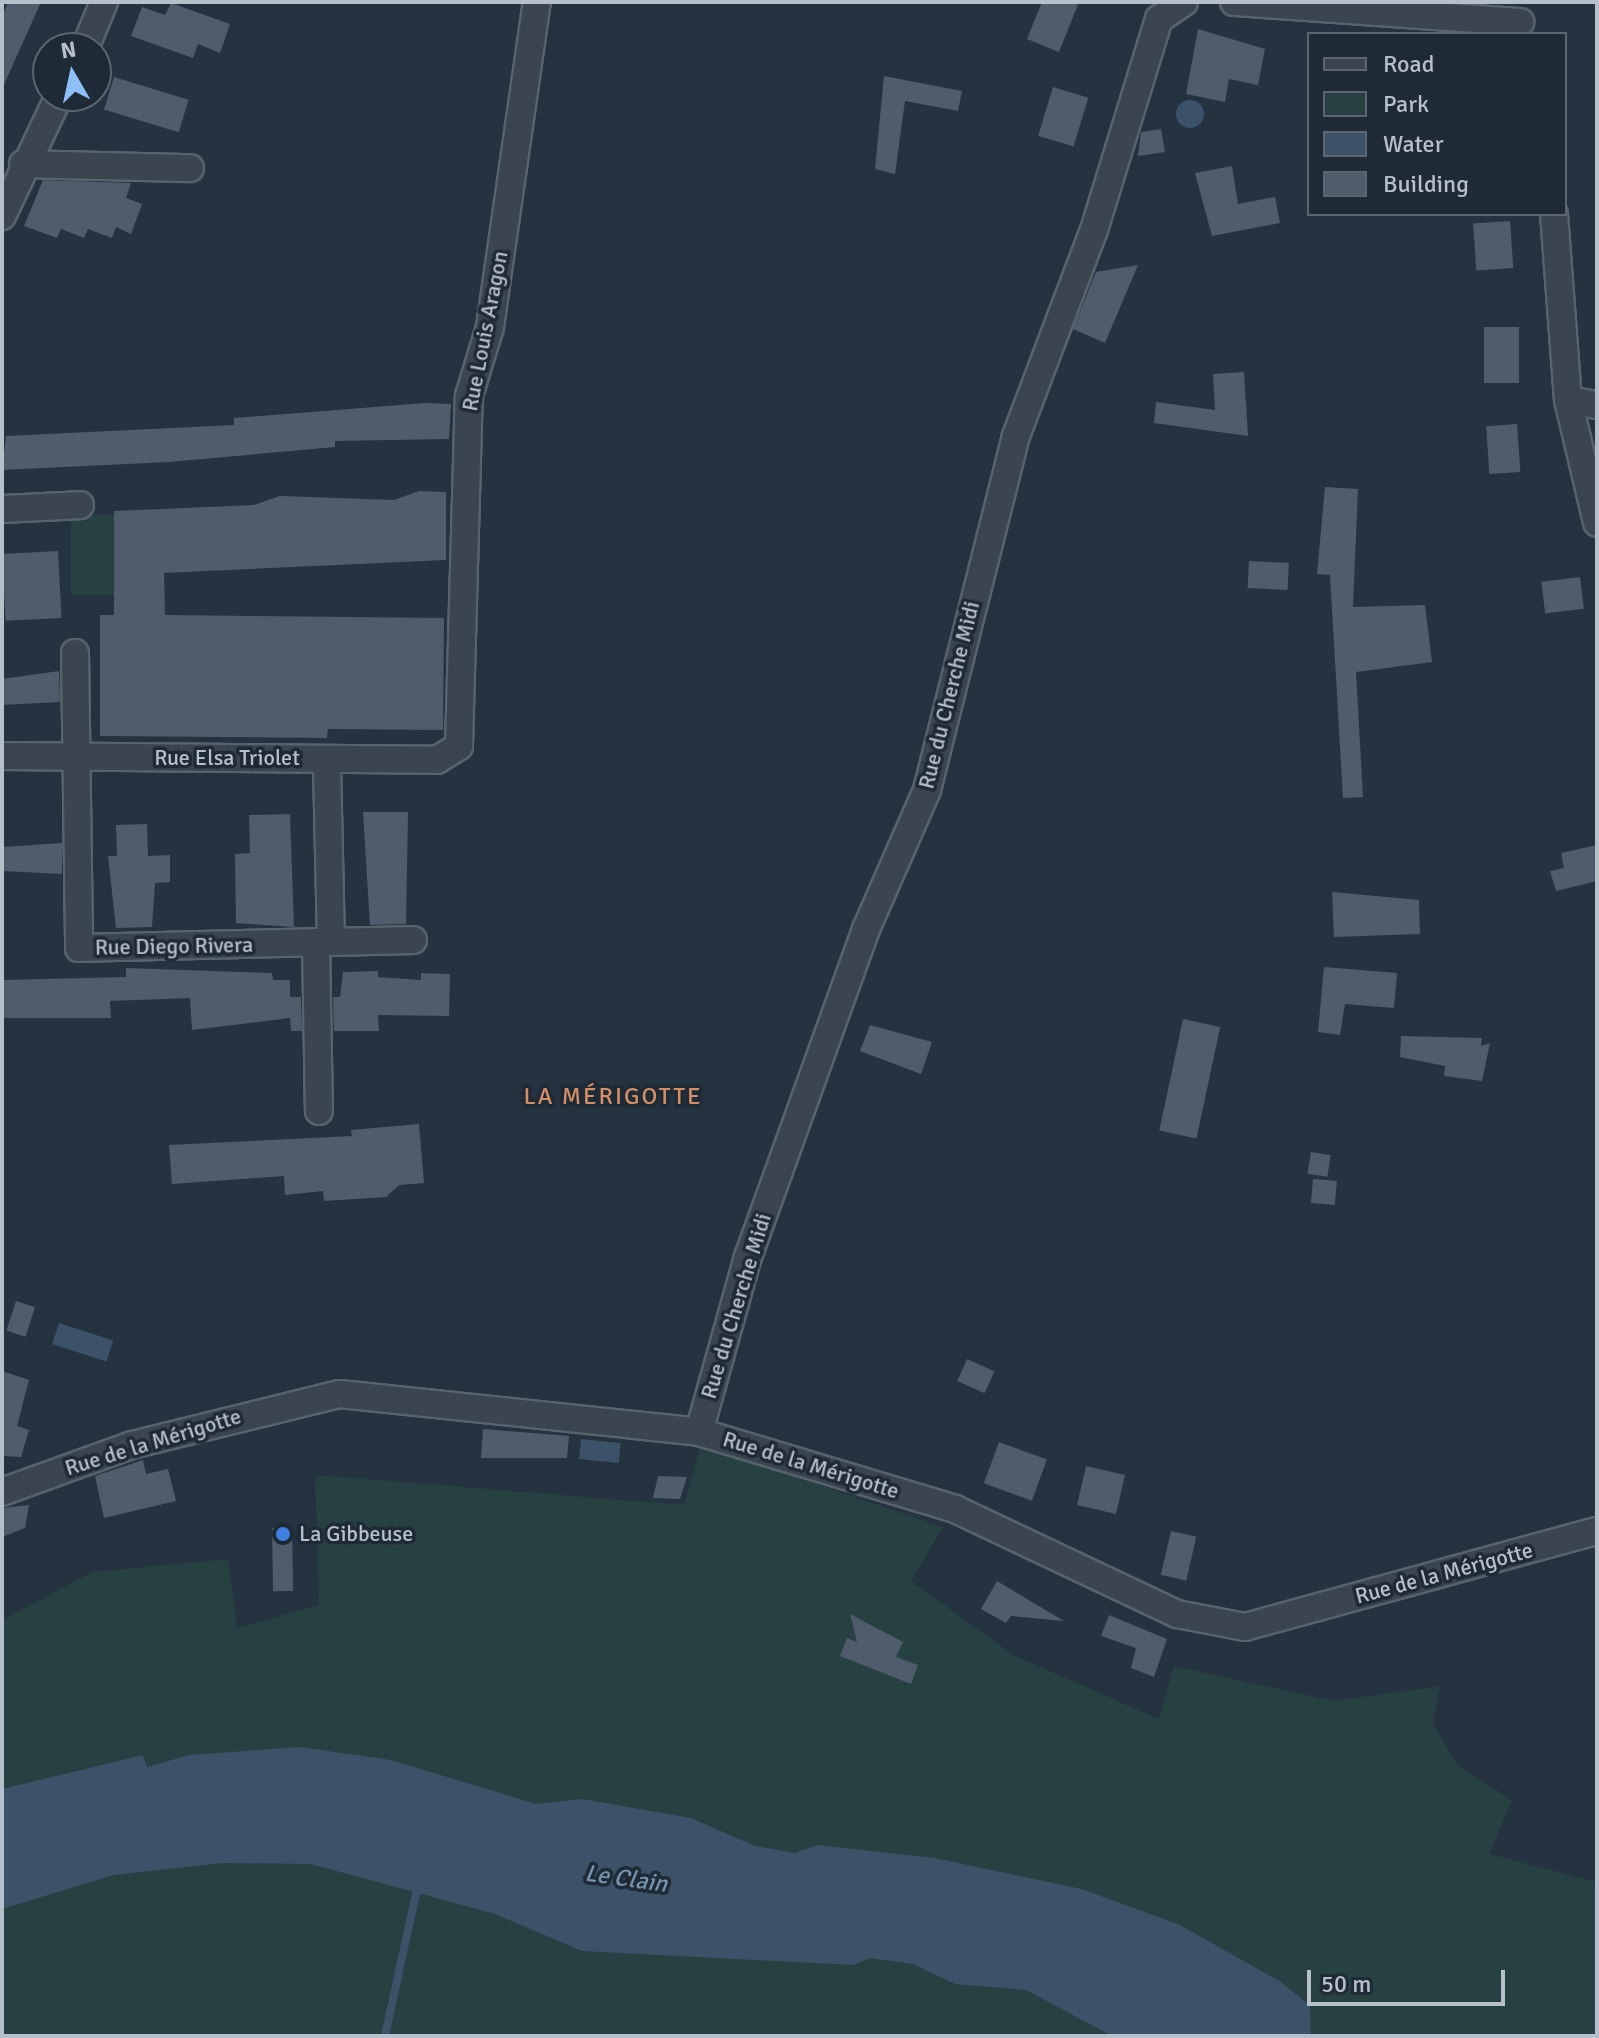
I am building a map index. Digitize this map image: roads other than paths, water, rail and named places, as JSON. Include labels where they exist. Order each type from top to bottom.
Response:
[{"type":"street","points":[[92,32],[104,2]]},
{"type":"street","name":"Rue Louis Aragon","points":[[452,756],[461,735],[471,381],[490,327],[537,2]]},
{"type":"street","points":[[1234,2],[1519,19]]},
{"type":"street","name":"Rue du Cherche Midi","points":[[699,1432],[748,1257],[866,929],[927,790],[1000,485],[1094,230],[1166,6]]},
{"type":"street","points":[[2,216],[23,164],[51,112]]},
{"type":"street","points":[[23,164],[190,168]]},
{"type":"street","points":[[1554,216],[1568,400],[1597,523]]},
{"type":"street","points":[[1568,400],[1597,405]]},
{"type":"street","points":[[2,509],[80,505]]},
{"type":"street","points":[[75,653],[80,757]]},
{"type":"street","name":"Rue Elsa Triolet","points":[[2,756],[327,759],[452,756]]},
{"type":"street","name":"Rue Diego Rivera","points":[[80,757],[79,948],[413,940]]},
{"type":"street","points":[[319,1111],[327,759]]},
{"type":"street","name":"Rue de la Mérigotte","points":[[2,1492],[132,1445],[340,1394],[699,1432],[955,1509],[1177,1614],[1245,1627],[1597,1531]]},
{"type":"water","points":[[1190,100],[1200,104],[1204,114],[1200,124],[1190,128],[1180,124],[1176,114],[1180,104]]},
{"type":"water","points":[[59,1323],[113,1341],[106,1362],[52,1344]]},
{"type":"water","points":[[581,1439],[621,1443],[619,1463],[579,1459]]},
{"type":"water","name":"Le Clain","points":[[300,1747],[391,1760],[536,1804],[583,1799],[691,1818],[755,1846],[795,1853],[817,1845],[934,1858],[1082,1889],[1180,1925],[1281,1982],[1310,2006],[1311,2036],[1112,2036],[1026,1990],[955,1984],[913,1964],[870,1958],[853,1965],[582,1951],[495,1914],[311,1864],[223,1863],[114,1875],[2,1909],[2,1789],[143,1755],[147,1767],[189,1755]]},
{"type":"waterway","points":[[385,2036],[419,1880]]},
{"type":"place","name":"La Gibbeuse","points":[[283,1534]]},
{"type":"district","name":"LA MÉRIGOTTE","points":[[613,1097]]}]
